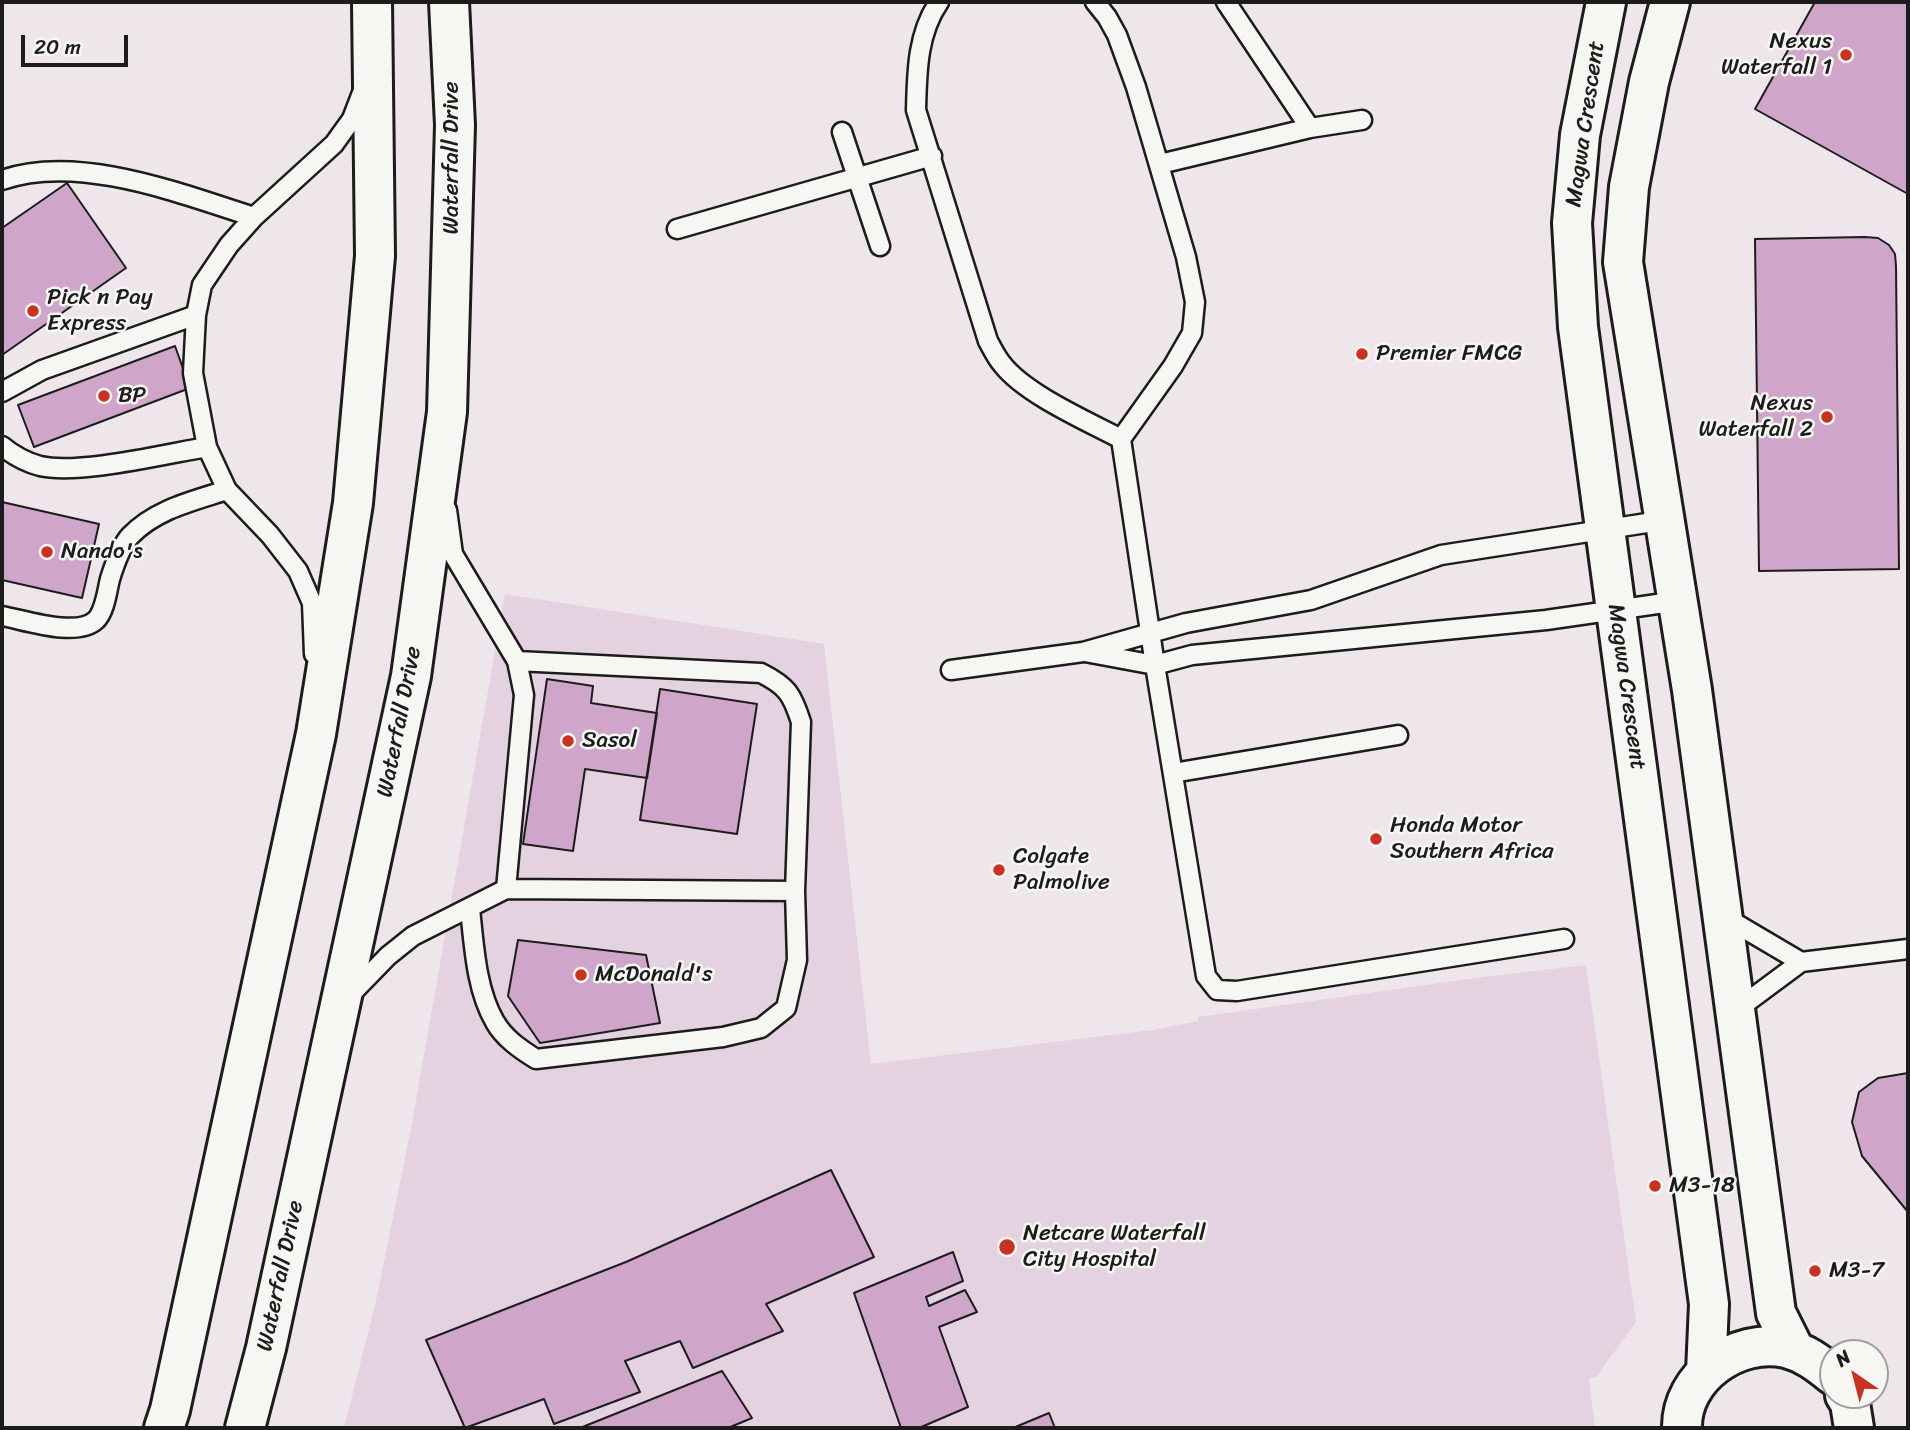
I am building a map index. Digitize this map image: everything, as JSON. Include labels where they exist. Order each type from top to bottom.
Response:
[{"type":"street","points":[[164,1428],[316,734],[353,503],[375,256],[372,2]]},
{"type":"street","name":"Waterfall Drive","points":[[245,1428],[266,1348],[411,676],[446,412],[455,125],[449,2]]},
{"type":"street","name":"Magwa Crescent","points":[[1606,2],[1580,135],[1572,223],[1578,327],[1709,1304],[1706,1372]]},
{"type":"street","points":[[1670,2],[1649,82],[1629,187],[1623,262],[1678,601],[1776,1313],[1795,1351]]},
{"type":"street","points":[[1682,1428],[1690,1395],[1706,1372],[1728,1356],[1754,1347],[1784,1348],[1812,1358],[1819,1364]]},
{"type":"street","points":[[1851,1409],[1854,1428]]},
{"type":"lane","points":[[939,2],[925,28],[917,72],[916,110],[988,341],[1002,365],[1032,390],[1121,439]]},
{"type":"lane","points":[[1095,2],[1117,36],[1136,87],[1186,257],[1195,302],[1192,333],[1173,366],[1121,439],[1206,976],[1217,990],[1237,991],[1564,939]]},
{"type":"lane","points":[[1226,2],[1310,128]]},
{"type":"lane","points":[[316,734],[312,603],[298,571],[270,535],[227,490],[207,447],[193,373],[196,315],[202,285],[211,269],[254,217],[334,144],[352,119],[373,68]]},
{"type":"lane","points":[[1160,164],[1310,128],[1362,120]]},
{"type":"lane","points":[[842,132],[880,246]]},
{"type":"lane","points":[[677,229],[932,156]]},
{"type":"lane","points":[[2,180],[38,171],[117,177],[161,187],[254,217]]},
{"type":"lane","points":[[2,392],[42,370],[196,315]]},
{"type":"lane","points":[[446,412],[444,472],[453,554],[517,661],[524,695],[506,889]]},
{"type":"lane","points":[[2,446],[13,455],[43,467],[77,467],[207,447]]},
{"type":"lane","points":[[2,616],[63,628],[78,628],[95,621],[101,611],[113,570],[129,537],[166,510],[227,490]]},
{"type":"lane","points":[[951,670],[1083,652],[1151,632],[1311,600],[1441,555],[1666,520]]},
{"type":"lane","points":[[1083,652],[1155,665],[1192,655],[1546,620],[1678,601]]},
{"type":"lane","points":[[470,909],[482,990],[495,1022],[515,1046],[536,1059],[723,1037],[761,1028],[786,1008],[797,960],[795,891],[801,722],[794,699],[778,682],[761,673],[517,661]]},
{"type":"lane","points":[[1173,773],[1398,735]]},
{"type":"lane","points":[[342,1003],[388,956],[413,936],[506,889],[795,891]]},
{"type":"lane","points":[[1723,915],[1801,962]]},
{"type":"lane","points":[[1735,1011],[1801,962],[1908,949]]},
{"type":"shaded area","name":"Netcare Waterfall City Hospital","points":[[505,594],[824,644],[871,1064],[1153,1030],[1198,1021],[1198,1017],[1586,965],[1636,1322],[1596,1377],[1589,1378],[1595,1428],[344,1428],[376,1301],[411,1129]]},
{"type":"building","name":"Nexus Waterfall 1","points":[[1815,2],[1908,2],[1908,194],[1755,109]]},
{"type":"building","name":"Pick n Pay Express","points":[[67,183],[126,268],[2,355],[2,228]]},
{"type":"building","name":"Nexus Waterfall 2","points":[[1878,238],[1889,245],[1895,254],[1899,569],[1759,571],[1755,239]]},
{"type":"building","name":"BP","points":[[175,346],[190,388],[34,447],[18,405]]},
{"type":"building","name":"Nando's","points":[[2,502],[99,524],[82,598],[2,580]]},
{"type":"building","points":[[547,679],[593,686],[591,703],[657,713],[647,778],[585,769],[573,851],[523,844]]},
{"type":"building","points":[[660,689],[757,704],[737,834],[640,820]]},
{"type":"building","name":"McDonald's","points":[[518,940],[646,955],[660,1023],[540,1043],[508,996]]},
{"type":"building","points":[[1908,1073],[1908,1212],[1862,1156],[1852,1122],[1859,1092],[1878,1078]]},
{"type":"building","points":[[831,1170],[874,1257],[766,1304],[783,1331],[693,1368],[680,1341],[625,1361],[640,1392],[554,1424],[544,1399],[465,1428],[426,1340],[626,1262]]},
{"type":"building","points":[[953,1252],[963,1281],[926,1297],[929,1306],[965,1290],[977,1312],[939,1327],[968,1407],[919,1428],[901,1428],[854,1293]]},
{"type":"building","points":[[722,1371],[752,1418],[728,1428],[580,1428]]},
{"type":"building","points":[[1049,1413],[1055,1428],[1013,1428]]},
{"type":"place","name":"Nexus Waterfall 1","points":[[1846,55]]},
{"type":"place","name":"Pick n Pay Express","points":[[33,311]]},
{"type":"place","name":"Premier FMCG","points":[[1362,354]]},
{"type":"place","name":"BP","points":[[104,396]]},
{"type":"place","name":"Nexus Waterfall 2","points":[[1827,417]]},
{"type":"place","name":"Nando's","points":[[47,552]]},
{"type":"place","name":"Sasol","points":[[568,741]]},
{"type":"place","name":"Honda Motor Southern Africa","points":[[1376,839]]},
{"type":"place","name":"Colgate Palmolive","points":[[999,870]]},
{"type":"place","name":"McDonald's","points":[[581,975]]},
{"type":"place","name":"M3-18","points":[[1655,1186]]},
{"type":"place","name":"Netcare Waterfall City Hospital","points":[[1007,1247]]},
{"type":"place","name":"M3-7","points":[[1815,1271]]}]
